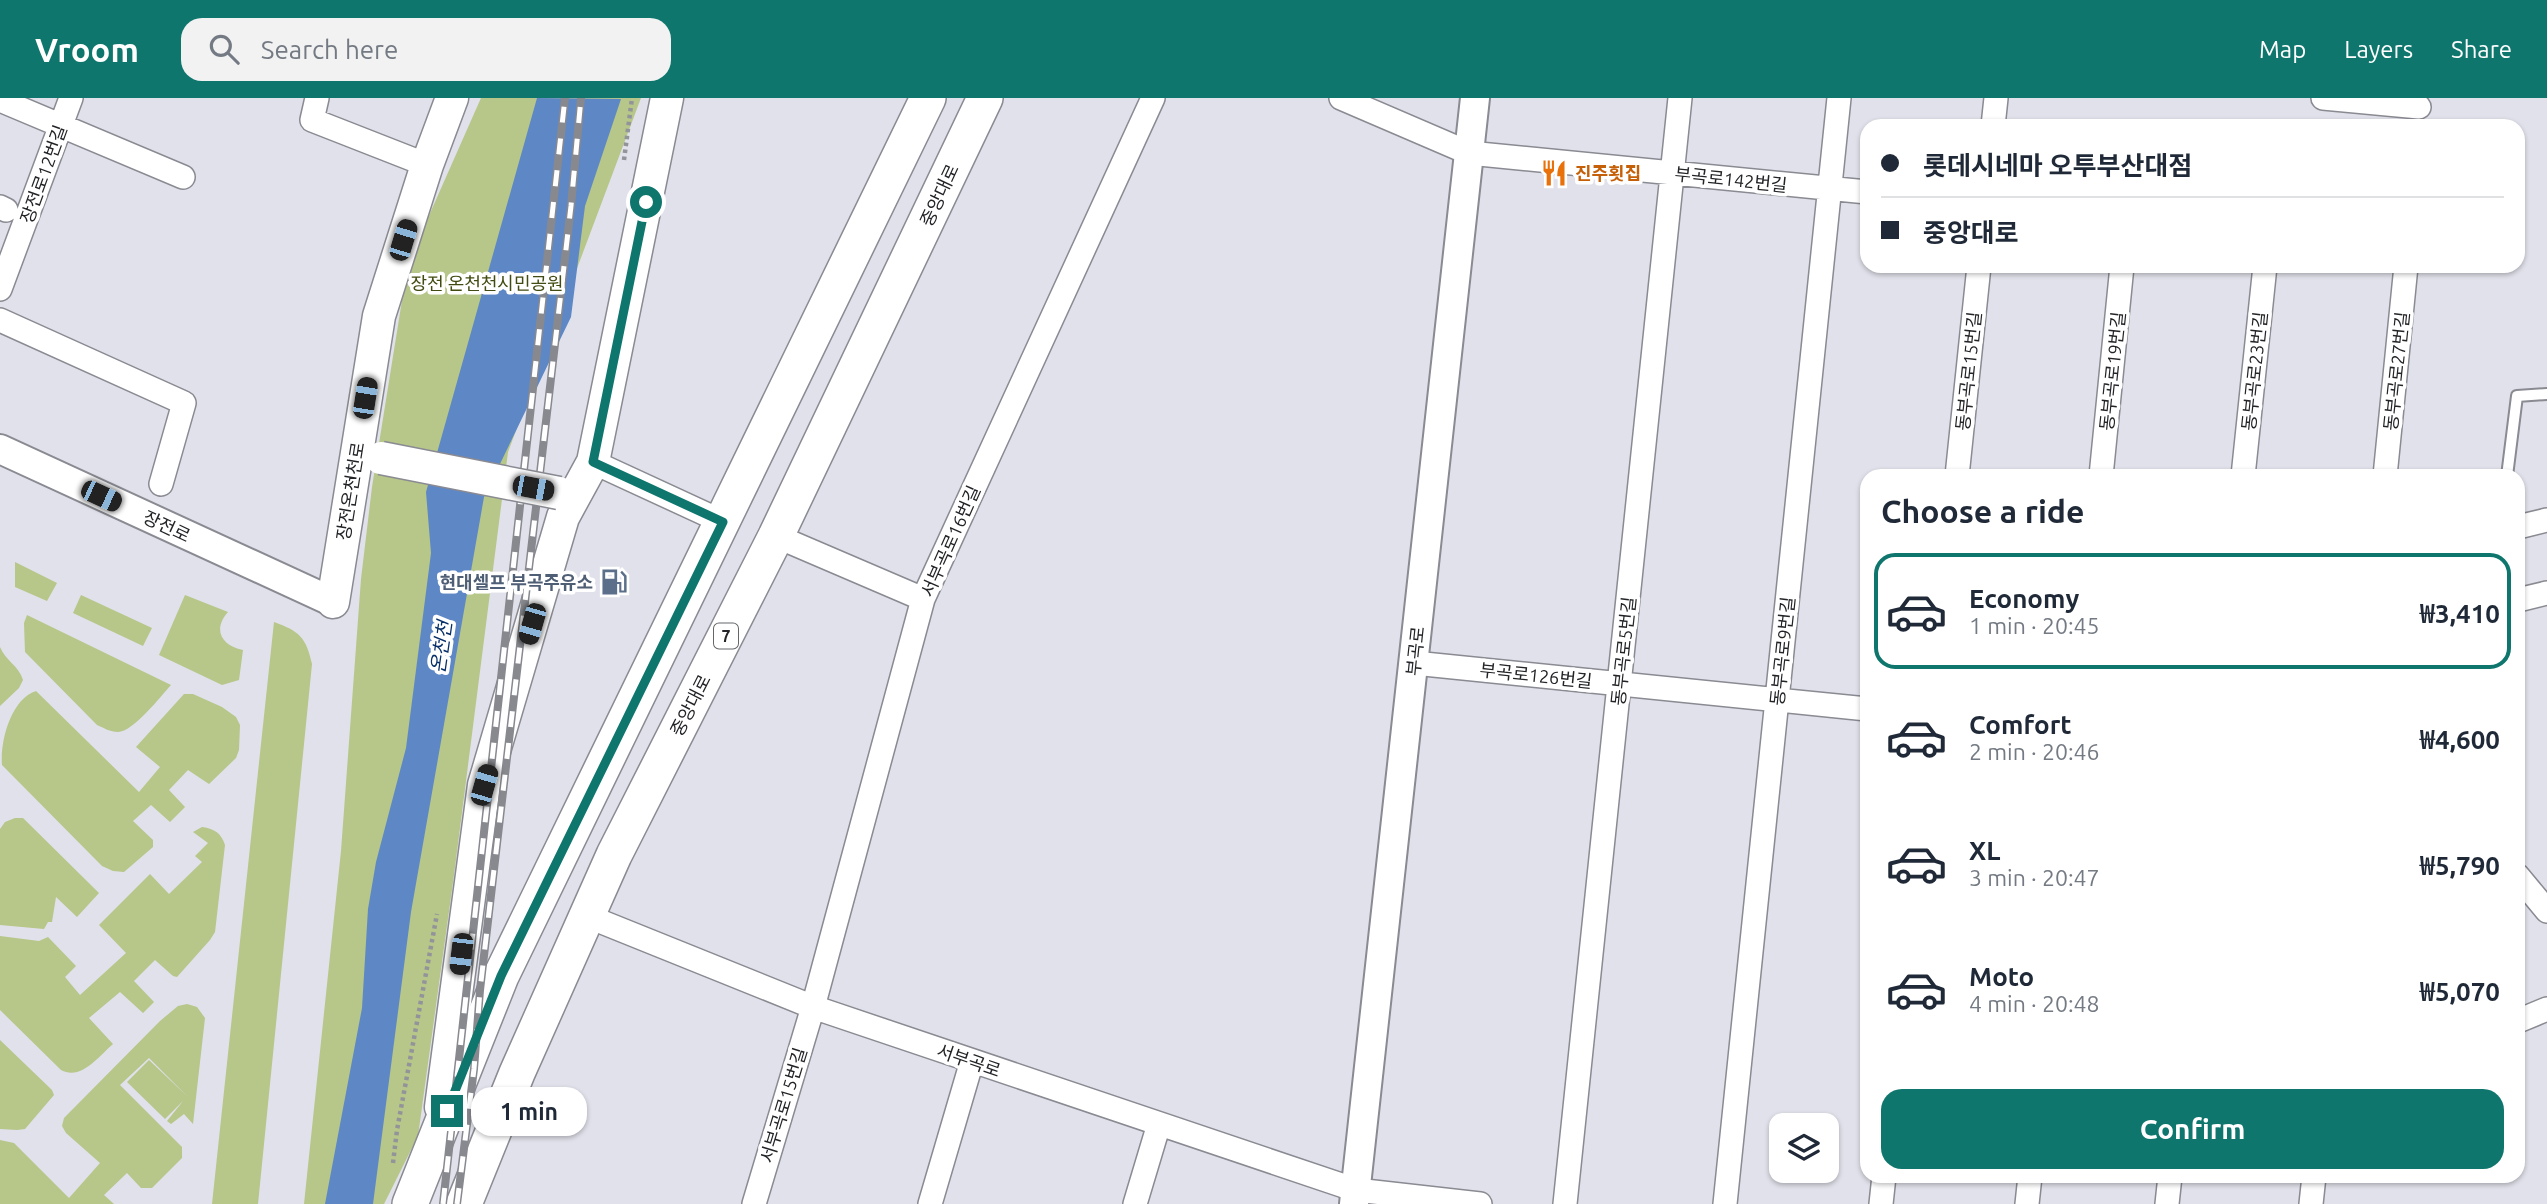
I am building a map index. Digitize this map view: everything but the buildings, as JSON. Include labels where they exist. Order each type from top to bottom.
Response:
[{"type":"main road","name":"장전온천천로","points":[[333,603],[368,456],[379,316],[427,165],[452,98]]},
{"type":"main road","points":[[438,1134],[484,785],[563,517],[567,494],[593,462],[667,98]]},
{"type":"main road","points":[[410,1204],[501,976],[928,98]]},
{"type":"main road","name":"중앙대로","points":[[469,1195],[614,855],[776,536],[985,98]]},
{"type":"main road","points":[[368,456],[567,494]]},
{"type":"street","name":"장전로12번길","points":[[0,289],[71,98]]},
{"type":"street","points":[[317,98],[312,120],[427,165]]},
{"type":"street","name":"서부곡로16번길","points":[[813,1007],[923,599],[1153,98]]},
{"type":"street","name":"부곡로142번길","points":[[1341,98],[1469,153],[1860,191]]},
{"type":"street","name":"부곡로","points":[[1355,1197],[1475,98]]},
{"type":"street","name":"동부곡로5번길","points":[[1565,1204],[1681,98]]},
{"type":"street","name":"동부곡로9번길","points":[[1725,1204],[1839,98]]},
{"type":"street","points":[[1994,119],[1996,98]]},
{"type":"street","points":[[2323,98],[2419,110]]},
{"type":"street","points":[[0,100],[183,177]]},
{"type":"street","name":"동부곡로15번길","points":[[1958,469],[1978,273]]},
{"type":"street","name":"동부곡로19번길","points":[[2102,469],[2121,273]]},
{"type":"street","name":"동부곡로23번길","points":[[2244,469],[2263,273]]},
{"type":"street","name":"동부곡로27번길","points":[[2386,469],[2405,273]]},
{"type":"street","points":[[0,320],[184,403],[161,484]]},
{"type":"street","name":"장전로","points":[[0,449],[333,603]]},
{"type":"street","points":[[593,462],[723,522]]},
{"type":"street","points":[[2525,525],[2547,520]]},
{"type":"street","points":[[776,536],[923,599]]},
{"type":"street","points":[[2525,598],[2547,593]]},
{"type":"street","name":"부곡로126번길","points":[[1414,663],[1860,708]]},
{"type":"street","points":[[2525,884],[2547,911]]},
{"type":"street","name":"서부곡로","points":[[587,916],[813,1007],[1159,1124],[1355,1197],[1480,1204]]},
{"type":"street","name":"서부곡로15번길","points":[[754,1204],[813,1007]]},
{"type":"street","points":[[2525,1018],[2547,1009]]},
{"type":"street","points":[[930,1204],[972,1061]]},
{"type":"street","points":[[1135,1204],[1159,1124]]},
{"type":"street","points":[[1881,1204],[1883,1183]]},
{"type":"street","points":[[2027,1204],[2029,1183]]},
{"type":"street","points":[[2168,1204],[2170,1183]]},
{"type":"street","points":[[2311,1204],[2313,1183]]},
{"type":"lane","points":[[2508,469],[2517,396],[2547,394]]},
{"type":"green space","name":"장전 온천천시민공원","points":[[481,98],[641,98],[508,452],[418,1136],[384,1204],[304,1204],[341,851],[361,579],[372,487],[408,263]]},
{"type":"green space","points":[[15,562],[57,583],[47,601],[15,587]]},
{"type":"green space","points":[[81,595],[152,628],[143,646],[73,613]]},
{"type":"green space","points":[[185,595],[228,612],[220,631],[225,641],[243,650],[239,680],[222,685],[159,655]]},
{"type":"green space","points":[[27,615],[171,685],[146,713],[124,730],[112,731],[97,725],[25,652],[24,623]]},
{"type":"green space","points":[[274,622],[300,636],[307,647],[312,664],[258,1204],[212,1204]]},
{"type":"green space","points":[[0,647],[23,680],[19,688],[0,706]]},
{"type":"green space","points":[[36,691],[139,792],[160,767],[136,747],[184,694],[193,694],[222,707],[236,717],[240,725],[239,750],[236,758],[209,784],[188,770],[169,790],[185,807],[170,822],[151,805],[133,821],[153,840],[153,847],[124,872],[113,871],[102,866],[2,765],[3,744],[9,722],[20,703],[27,695]]},
{"type":"green space","points":[[23,818],[99,893],[77,917],[56,897],[52,922],[48,922],[44,929],[0,925],[0,829],[5,822]]},
{"type":"green space","points":[[202,827],[217,832],[225,845],[215,932],[177,977],[155,960],[134,981],[154,1002],[143,1013],[120,992],[89,1018],[113,1044],[83,1070],[68,1073],[61,1070],[0,1010],[0,936],[39,941],[48,937],[76,966],[65,977],[80,995],[126,953],[99,925],[150,874],[169,894],[202,862],[195,856],[208,843],[193,832]]},
{"type":"green space","points":[[187,1004],[197,1007],[205,1018],[193,1124],[184,1114],[171,1124],[167,1121],[183,1101],[165,1119],[127,1082],[149,1060],[188,1097],[149,1058],[120,1085],[182,1147],[182,1158],[152,1188],[141,1188],[127,1173],[104,1195],[114,1204],[0,1204],[0,1140],[14,1143],[69,1198],[100,1163],[66,1133],[62,1126],[64,1118],[160,1021],[178,1006]]},
{"type":"green space","points":[[0,1040],[54,1095],[25,1129],[0,1129]]},
{"type":"water","name":"온천천","points":[[537,98],[621,99],[585,206],[571,317],[484,497],[411,912],[373,1204],[325,1204],[362,1008],[368,909],[376,862],[406,748],[431,553],[426,492]]},
{"type":"railway","points":[[443,1204],[565,98]]},
{"type":"railway","points":[[457,1204],[581,98]]},
{"type":"place","name":"진주횟집","points":[[1554,173]]},
{"type":"place","name":"현대셀프 부곡주유소","points":[[614,582]]},
{"type":"route","points":[[447,1111],[501,976],[723,522],[593,462],[646,202]]}]
